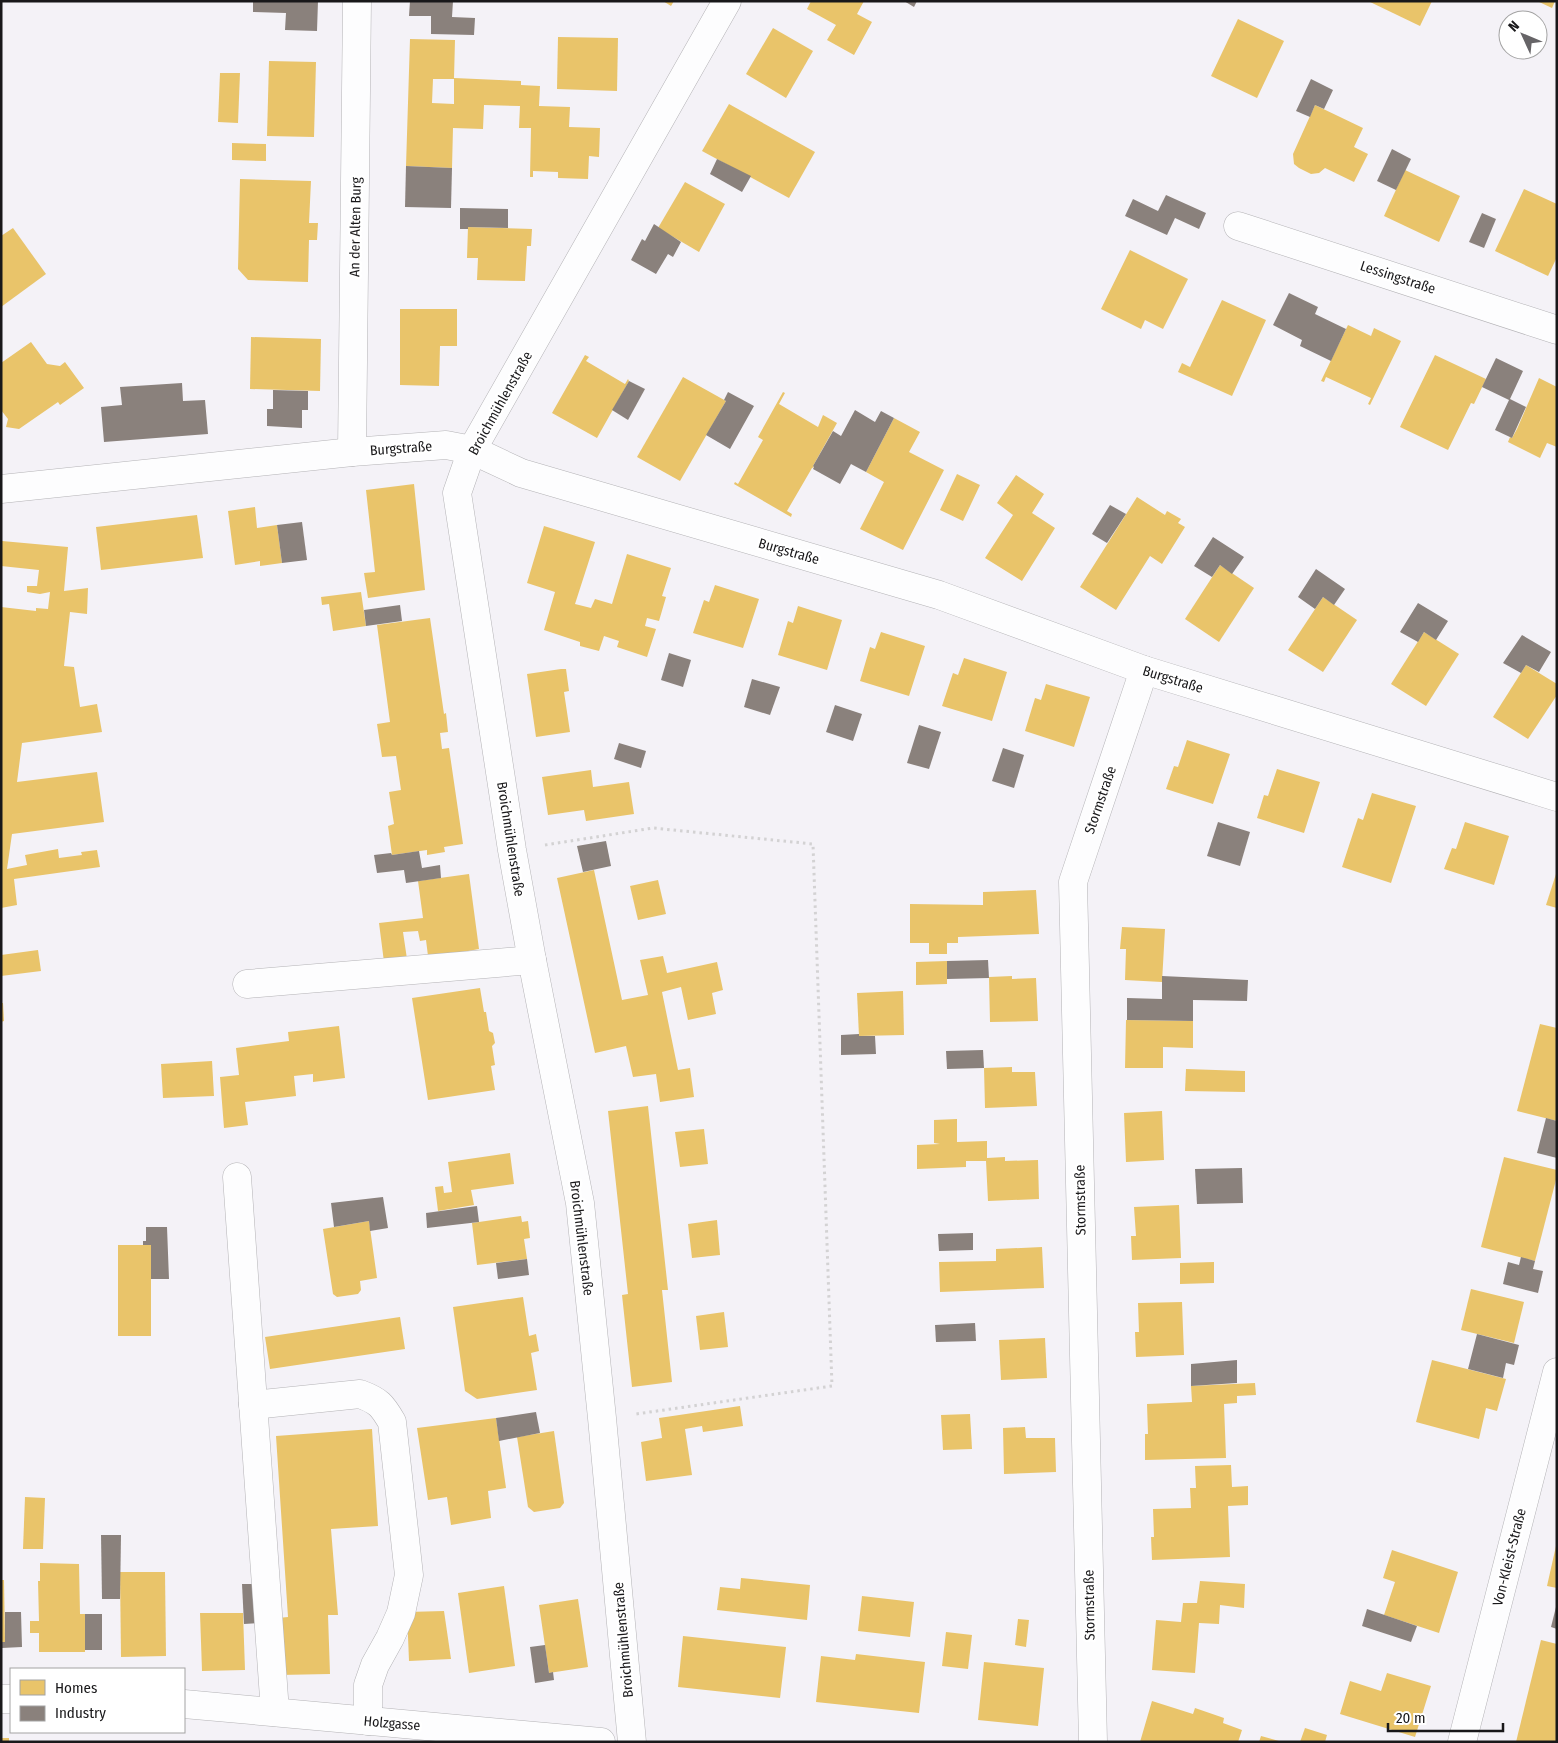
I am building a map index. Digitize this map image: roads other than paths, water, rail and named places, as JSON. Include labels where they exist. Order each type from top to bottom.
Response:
[{"type":"street","name":"An der Alten Burg","points":[[352,452],[357,1]]},
{"type":"street","name":"Broichmühlenstraße","points":[[632,1742],[580,1203],[512,850],[457,493],[472,450],[727,1]]},
{"type":"street","name":"Lessingstraße","points":[[1238,226],[1557,330]]},
{"type":"street","name":"Burgstraße","points":[[1,489],[352,452],[446,445],[472,450],[521,474],[939,595],[1144,670],[1557,797]]},
{"type":"street","name":"Stormstraße","points":[[1093,1742],[1073,882],[1144,670]]},
{"type":"street","points":[[247,984],[532,960]]},
{"type":"street","points":[[237,1177],[275,1712]]},
{"type":"street","name":"Von-Kleist-Straße","points":[[1462,1742],[1557,1372]]},
{"type":"street","points":[[253,1405],[360,1394],[376,1400],[392,1422],[409,1575],[401,1613],[375,1665],[368,1685],[368,1721]]},
{"type":"street","name":"Holzgasse","points":[[185,1704],[601,1742]]}]
